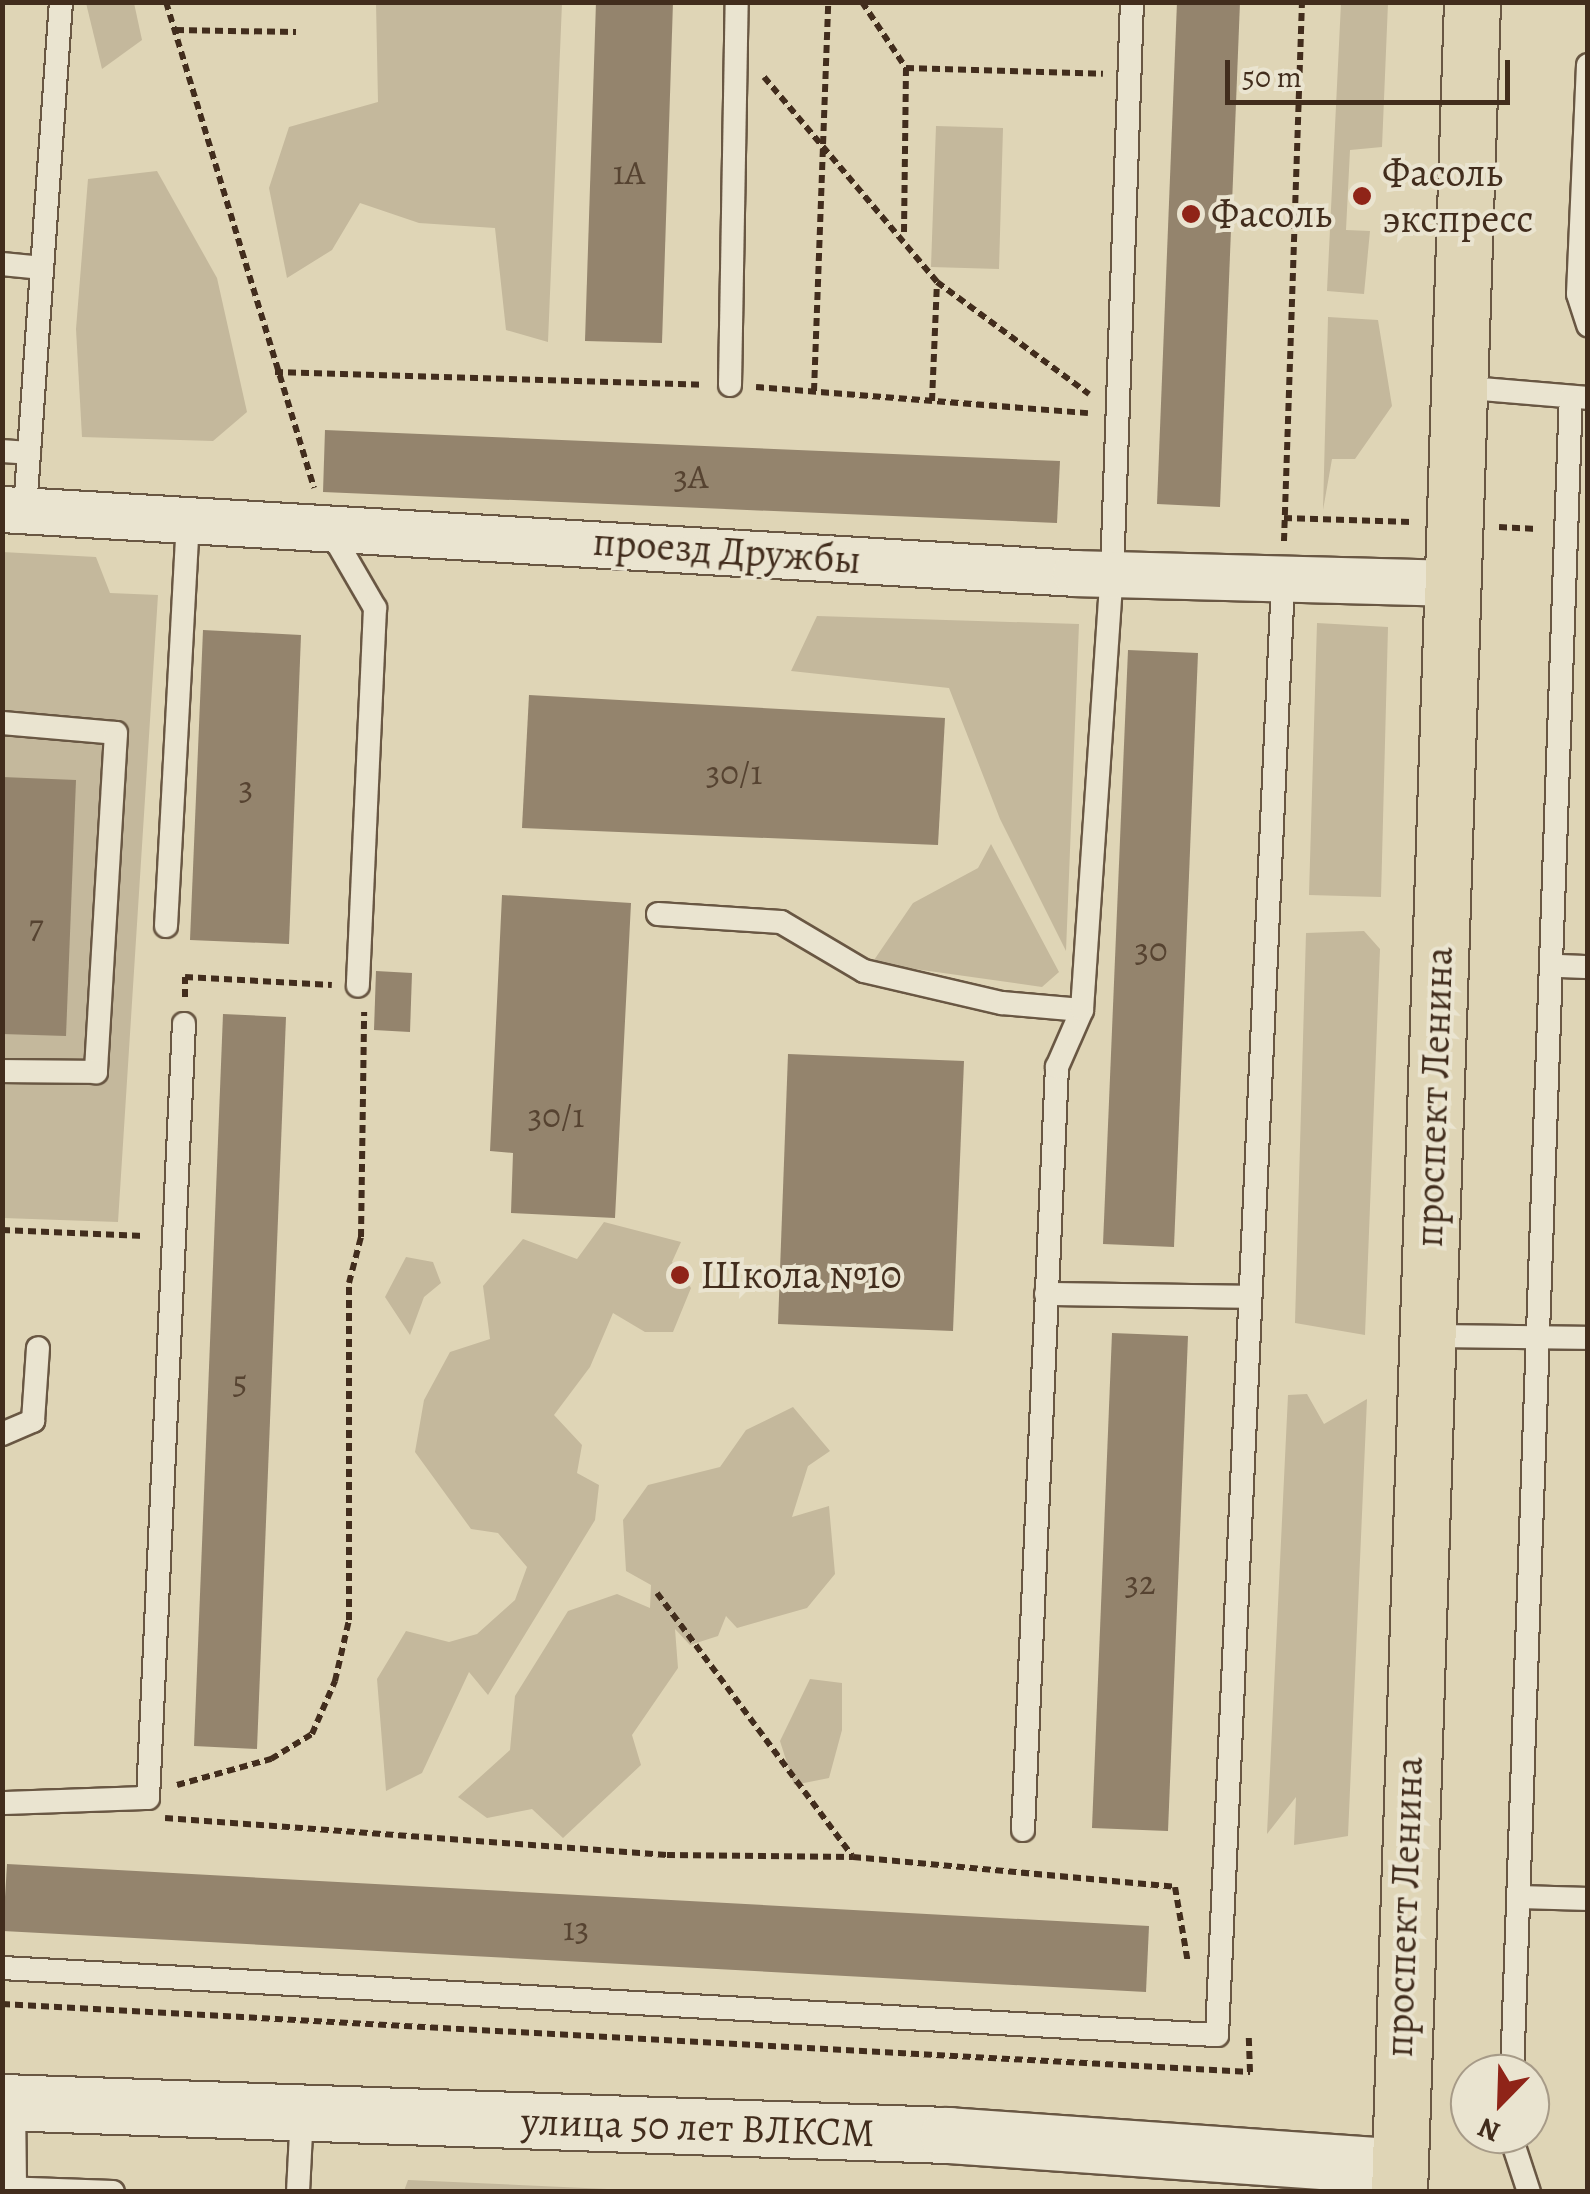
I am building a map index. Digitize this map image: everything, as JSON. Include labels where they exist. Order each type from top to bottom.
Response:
[{"type":"main road","name":"проспект Ленина","points":[[1396,2179],[1472,2]]},
{"type":"main road","name":"улица 50 лет ВЛКСМ","points":[[8,2102],[948,2134],[1396,2179]]},
{"type":"street","name":"проезд Дружбы","points":[[14,509],[1112,574],[1452,583]]},
{"type":"lane","points":[[14,509],[29,453],[62,2]]},
{"type":"lane","points":[[730,386],[737,2]]},
{"type":"lane","points":[[1023,1830],[1057,1067],[1082,1010],[1112,574],[1132,2]]},
{"type":"lane","points":[[1588,65],[1578,294],[1588,326]]},
{"type":"lane","points":[[2,264],[42,268]]},
{"type":"lane","points":[[1457,388],[1579,398],[1513,2054]]},
{"type":"lane","points":[[2,451],[29,453]]},
{"type":"lane","points":[[166,926],[188,522]]},
{"type":"lane","points":[[328,527],[374,608],[358,986]]},
{"type":"lane","points":[[2,1968],[1217,2035],[1282,578]]},
{"type":"lane","points":[[2,723],[116,734],[96,1072],[2,1071]]},
{"type":"lane","points":[[658,914],[781,922],[864,972],[1002,1003],[1082,1010]]},
{"type":"lane","points":[[1558,966],[1588,967]]},
{"type":"lane","points":[[2,1803],[148,1798],[184,1024]]},
{"type":"lane","points":[[1046,1294],[1250,1296]]},
{"type":"lane","points":[[1426,1336],[1588,1338]]},
{"type":"lane","points":[[2,1434],[32,1421],[38,1348]]},
{"type":"lane","points":[[1521,1897],[1588,1899]]},
{"type":"lane","points":[[8,2102],[9,2188],[113,2192]]},
{"type":"lane","points":[[298,2192],[302,2114]]},
{"type":"lane","points":[[1517,2154],[1529,2192]]},
{"type":"path","points":[[166,2],[328,527]]},
{"type":"path","points":[[814,391],[828,2]]},
{"type":"path","points":[[862,2],[906,68],[904,234]]},
{"type":"path","points":[[1282,578],[1302,2]]},
{"type":"path","points":[[176,30],[296,32]]},
{"type":"path","points":[[735,44],[904,234],[937,282],[1119,416]]},
{"type":"path","points":[[906,68],[1129,74]]},
{"type":"path","points":[[932,401],[937,282]]},
{"type":"path","points":[[184,1024],[185,976],[358,986],[370,1039],[361,1237],[349,1283],[349,1620],[335,1681],[312,1734],[272,1760],[193,1776],[148,1798],[170,1824],[667,1855],[853,1856],[1175,1887],[1189,2033],[1186,2068]]},
{"type":"path","points":[[2,1230],[175,1237]]},
{"type":"path","points":[[657,1594],[853,1856]]},
{"type":"path","points":[[2,2004],[1250,2072]]},
{"type":"shaded area","points":[[86,3],[134,3],[142,40],[102,69]]},
{"type":"shaded area","points":[[376,3],[562,3],[548,342],[506,330],[495,228],[419,223],[360,203],[332,250],[287,278],[269,188],[289,127],[378,102]]},
{"type":"shaded area","points":[[1341,3],[1388,3],[1382,147],[1350,150],[1346,230],[1370,231],[1364,294],[1327,291]]},
{"type":"shaded area","points":[[936,126],[1003,128],[999,269],[931,267]]},
{"type":"shaded area","points":[[157,171],[217,278],[247,412],[213,441],[82,437],[76,329],[88,179]]},
{"type":"shaded area","points":[[1328,317],[1378,320],[1392,406],[1355,459],[1332,459],[1323,510]]},
{"type":"shaded area","points":[[2,552],[96,557],[110,593],[158,595],[118,1222],[3,1218]]},
{"type":"shaded area","points":[[817,616],[1079,624],[1066,951],[1000,819],[949,688],[791,671]]},
{"type":"shaded area","points":[[1317,623],[1388,627],[1381,897],[1309,895]]},
{"type":"shaded area","points":[[991,844],[1059,972],[1042,987],[872,963],[913,903],[978,868]]},
{"type":"shaded area","points":[[1364,931],[1380,949],[1365,1335],[1295,1323],[1306,933]]},
{"type":"shaded area","points":[[604,1222],[681,1242],[672,1262],[691,1288],[673,1332],[645,1332],[613,1313],[590,1367],[554,1415],[582,1445],[577,1473],[599,1485],[595,1520],[488,1695],[469,1672],[422,1773],[386,1791],[377,1679],[406,1631],[449,1642],[477,1634],[515,1600],[527,1567],[498,1533],[471,1529],[415,1452],[424,1400],[450,1352],[490,1339],[483,1286],[523,1239],[577,1259]]},
{"type":"shaded area","points":[[406,1257],[433,1262],[441,1283],[424,1297],[410,1335],[385,1297]]},
{"type":"shaded area","points":[[1307,1394],[1324,1424],[1367,1399],[1348,1836],[1294,1845],[1296,1797],[1267,1834],[1288,1395]]},
{"type":"shaded area","points":[[793,1407],[830,1451],[808,1466],[792,1517],[829,1506],[835,1574],[807,1608],[737,1628],[726,1616],[718,1636],[690,1645],[675,1629],[678,1668],[632,1735],[641,1765],[563,1838],[532,1809],[487,1818],[458,1797],[510,1750],[515,1696],[568,1611],[617,1594],[650,1608],[651,1585],[626,1571],[623,1520],[648,1485],[720,1467],[746,1430]]},
{"type":"shaded area","points":[[810,1679],[842,1683],[842,1730],[829,1778],[794,1785],[780,1741]]},
{"type":"shaded area","points":[[408,2180],[651,2191],[404,2191]]},
{"type":"building","points":[[596,2],[673,2],[662,343],[585,341]]},
{"type":"building","points":[[1177,2],[1240,2],[1220,507],[1157,504]]},
{"type":"building","points":[[325,430],[1060,461],[1057,523],[323,492]]},
{"type":"building","points":[[203,630],[301,635],[289,944],[190,940]]},
{"type":"building","points":[[1128,650],[1198,653],[1174,1247],[1103,1244]]},
{"type":"building","points":[[529,695],[945,718],[938,845],[522,828]]},
{"type":"building","points":[[2,777],[76,780],[66,1036],[2,1034]]},
{"type":"building","points":[[502,895],[631,903],[615,1218],[511,1213],[513,1153],[490,1151]]},
{"type":"building","points":[[376,971],[412,973],[410,1032],[374,1030]]},
{"type":"building","points":[[223,1014],[286,1017],[257,1749],[194,1746]]},
{"type":"building","points":[[788,1054],[964,1061],[953,1331],[778,1324]]},
{"type":"building","points":[[1112,1333],[1188,1336],[1168,1831],[1092,1828]]},
{"type":"building","points":[[7,1864],[1149,1926],[1146,1992],[3,1931]]},
{"type":"place","name":"Фасоль экспресс","points":[[1362,196]]},
{"type":"place","name":"Фасоль","points":[[1191,214]]},
{"type":"place","name":"Школа №10","points":[[680,1275]]}]
